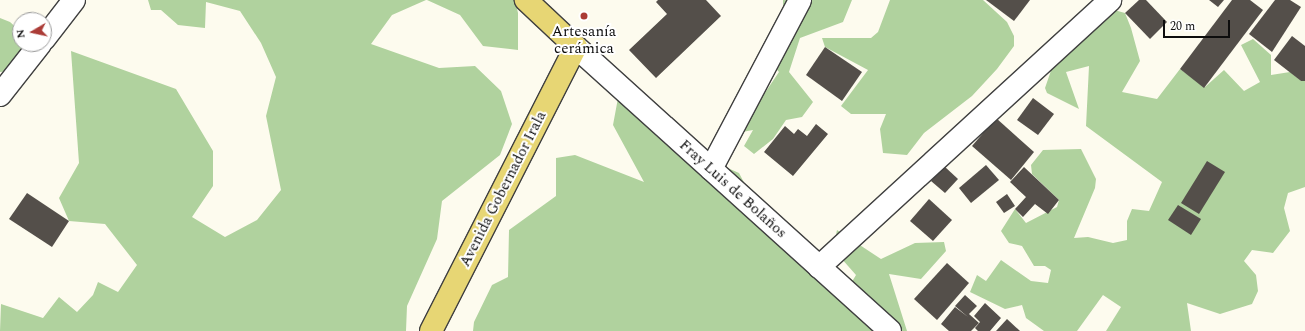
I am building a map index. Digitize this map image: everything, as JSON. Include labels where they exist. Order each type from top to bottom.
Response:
[{"type":"main road","points":[[526,0],[576,47]]},
{"type":"main road","name":"Avenida Gobernador Irala","points":[[431,331],[576,47]]},
{"type":"street","points":[[52,29],[74,0]]},
{"type":"street","points":[[711,169],[800,0]]},
{"type":"street","points":[[819,267],[1110,0]]},
{"type":"street","name":"Fray Luis de Bolaños","points":[[576,47],[890,331]]},
{"type":"street","points":[[0,95],[34,52]]},
{"type":"green space","points":[[148,0],[426,0],[392,15],[371,44],[439,68],[475,66],[501,91],[512,124],[500,155],[442,201],[437,239],[407,306],[406,331],[0,331],[1,304],[43,318],[59,297],[77,312],[93,295],[98,282],[118,292],[137,265],[105,224],[69,221],[59,198],[79,163],[71,51],[176,89],[213,151],[213,186],[192,217],[225,237],[257,220],[281,190],[266,116],[276,77],[261,43],[240,11],[206,2],[205,28],[178,25],[161,10],[151,10]]},
{"type":"green space","points":[[427,0],[515,0],[518,13],[518,50],[483,46],[460,15]]},
{"type":"green space","points":[[783,0],[852,0],[843,22],[800,38],[789,72],[813,102],[802,117],[786,120],[773,139],[754,154],[744,146],[753,130],[742,132],[752,91],[762,97],[779,72],[766,58],[783,33]]},
{"type":"green space","points":[[890,0],[983,0],[1007,22],[1014,36],[1014,46],[997,69],[972,96],[924,133],[907,155],[883,153],[880,129],[886,114],[851,114],[841,106],[868,70],[825,47],[822,38],[871,38],[878,32]]},
{"type":"green space","points":[[1089,3],[1125,13],[1131,28],[1140,61],[1122,92],[1157,99],[1180,69],[1205,87],[1224,70],[1244,91],[1260,82],[1241,45],[1253,39],[1271,55],[1271,75],[1290,72],[1301,81],[1305,81],[1305,187],[1288,193],[1284,208],[1290,231],[1273,253],[1252,250],[1244,261],[1256,275],[1258,291],[1252,304],[1220,314],[1187,303],[1191,331],[1106,331],[1121,307],[1103,295],[1077,331],[1044,331],[1026,318],[1022,305],[1005,309],[970,292],[977,275],[986,281],[1001,260],[1031,281],[1048,283],[1051,270],[1045,266],[1034,266],[1022,246],[1009,243],[1001,231],[1015,209],[1026,223],[1057,207],[1059,200],[1032,174],[1031,165],[1043,150],[1081,149],[1096,179],[1095,188],[1074,238],[1088,237],[1113,243],[1127,240],[1127,221],[1132,209],[1149,211],[1162,182],[1086,126],[1089,66],[1066,72],[1079,109],[1047,93],[1045,88],[1064,33]]},
{"type":"green space","points":[[0,18],[12,24],[12,52],[26,52],[23,70],[0,72]]},
{"type":"green space","points":[[618,98],[691,152],[739,173],[760,213],[847,290],[856,275],[833,249],[837,230],[881,259],[915,243],[944,242],[946,251],[921,279],[889,274],[907,331],[473,331],[474,322],[492,285],[508,277],[509,230],[556,196],[556,158],[575,155],[644,182],[613,125]]},
{"type":"building","points":[[658,0],[706,0],[721,16],[656,78],[629,50],[667,14],[656,2]]},
{"type":"building","points":[[986,0],[1030,0],[1014,21]]},
{"type":"building","points":[[1139,0],[1146,0],[1167,22],[1150,39],[1125,13]]},
{"type":"building","points":[[1209,0],[1224,0],[1218,7]]},
{"type":"building","points":[[1232,0],[1250,0],[1263,10],[1204,88],[1180,69]]},
{"type":"building","points":[[1275,0],[1290,0],[1301,7],[1272,52],[1249,34]]},
{"type":"building","points":[[1292,36],[1305,46],[1305,81],[1301,81],[1274,60]]},
{"type":"building","points":[[825,47],[862,72],[842,101],[806,75]]},
{"type":"building","points":[[1033,98],[1054,114],[1038,135],[1017,120]]},
{"type":"building","points":[[996,118],[1034,152],[1011,180],[972,146]]},
{"type":"building","points":[[816,124],[828,134],[793,176],[764,152],[785,126],[794,134],[798,129],[807,136]]},
{"type":"building","points":[[1207,161],[1225,172],[1199,214],[1181,203]]},
{"type":"building","points":[[986,165],[999,180],[971,203],[959,188]]},
{"type":"building","points":[[944,166],[958,179],[945,193],[931,181]]},
{"type":"building","points":[[1024,167],[1059,200],[1048,214],[1035,204],[1023,217],[1015,209],[1026,197],[1010,182]]},
{"type":"building","points":[[27,193],[69,221],[52,247],[9,219]]},
{"type":"building","points":[[1007,194],[1015,206],[1004,213],[996,202]]},
{"type":"building","points":[[929,199],[952,220],[933,241],[910,221]]},
{"type":"building","points":[[1178,205],[1201,219],[1191,235],[1168,220]]},
{"type":"building","points":[[947,263],[969,283],[937,320],[914,299]]},
{"type":"building","points":[[965,295],[977,306],[969,314],[979,323],[971,331],[949,331],[941,324],[955,307],[968,317],[955,306]]},
{"type":"building","points":[[985,303],[1001,318],[990,331],[978,331],[975,328],[980,322],[974,316]]},
{"type":"building","points":[[1007,319],[1020,331],[996,331]]},
{"type":"place","name":"Artesanía cerámica","points":[[584,16]]}]
